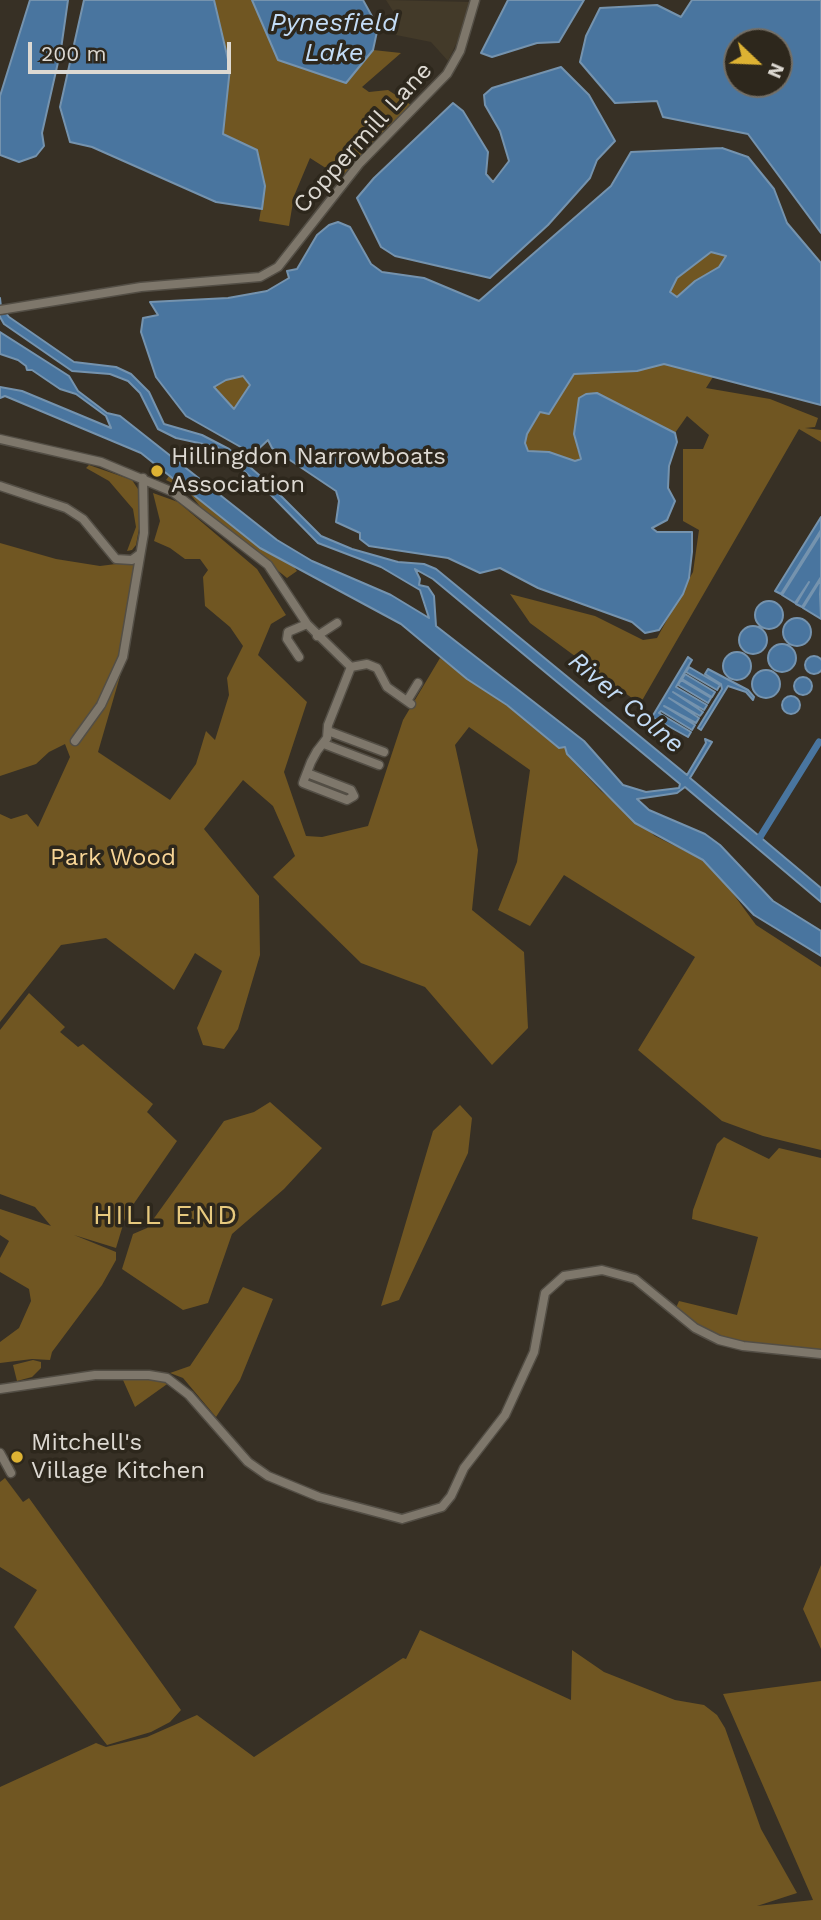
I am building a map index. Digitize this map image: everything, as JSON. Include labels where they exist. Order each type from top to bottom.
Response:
[{"type":"street","name":"Coppermill Lane","points":[[2,309],[141,286],[260,277],[278,267],[359,164],[447,74],[460,51],[475,0]]},
{"type":"street","points":[[0,439],[101,462],[173,492],[268,565],[307,624],[351,667]]},
{"type":"street","points":[[75,741],[101,705],[123,657],[144,533],[143,478]]},
{"type":"street","points":[[0,486],[66,508],[94,530],[116,559],[132,560],[140,554]]},
{"type":"street","points":[[317,636],[337,623]]},
{"type":"street","points":[[299,657],[287,639],[288,632],[307,624]]},
{"type":"street","points":[[351,667],[367,664],[377,668],[387,687],[409,703],[418,683]]},
{"type":"street","points":[[306,776],[351,790],[354,796],[347,800],[305,786],[306,776],[324,744],[328,724],[351,667]]},
{"type":"street","points":[[328,731],[384,752]]},
{"type":"street","points":[[324,744],[379,765]]},
{"type":"street","points":[[0,1389],[95,1375],[149,1375],[167,1378],[189,1395],[248,1462],[268,1476],[319,1497],[402,1519],[442,1507],[464,1468],[505,1415],[534,1352],[545,1293],[564,1276],[602,1270],[635,1279],[695,1328],[719,1340],[743,1346],[821,1354]]},
{"type":"street","points":[[0,1453],[11,1473]]},
{"type":"shaded area","points":[[386,0],[471,2],[467,21],[448,61],[431,42],[396,35],[398,19]]},
{"type":"green space","points":[[214,0],[252,0],[278,60],[346,83],[373,50],[401,53],[362,87],[369,92],[388,90],[411,105],[343,179],[310,158],[294,196],[289,226],[259,221],[265,186],[223,135],[230,68]]},
{"type":"green space","points":[[711,252],[727,255],[719,267],[695,281],[677,297],[669,292],[677,278]]},
{"type":"green space","points":[[664,364],[713,377],[706,388],[770,399],[818,418],[815,427],[805,428],[821,430],[821,442],[799,429],[640,704],[530,623],[510,594],[595,616],[643,640],[657,638],[693,572],[699,530],[683,521],[683,449],[703,449],[709,435],[687,416],[675,433],[597,393],[579,398],[577,448],[581,459],[575,461],[528,451],[525,443],[540,411],[549,414],[574,374],[637,371]]},
{"type":"green space","points":[[243,376],[250,385],[234,410],[214,387],[226,380]]},
{"type":"green space","points":[[89,465],[132,480],[140,492],[140,523],[136,545],[132,550],[127,551],[136,527],[133,509],[109,481],[86,468]]},
{"type":"green space","points":[[169,476],[196,484],[285,554],[297,571],[287,578],[202,509],[187,490],[166,480]]},
{"type":"green space","name":"Park Wood","points":[[153,493],[178,502],[257,569],[286,615],[271,624],[258,655],[307,702],[284,772],[306,836],[322,837],[368,826],[403,720],[440,658],[537,727],[559,748],[565,747],[567,755],[601,791],[655,836],[703,860],[718,873],[756,925],[821,967],[821,1150],[763,1136],[722,1121],[638,1050],[695,957],[564,875],[530,926],[498,910],[517,862],[530,770],[469,727],[455,745],[478,850],[472,910],[524,952],[528,1028],[492,1065],[425,987],[361,963],[273,877],[295,856],[273,806],[243,780],[204,829],[259,896],[260,955],[238,1029],[224,1049],[203,1045],[197,1028],[222,971],[195,953],[174,990],[106,938],[61,945],[0,1022],[0,814],[11,819],[27,814],[38,827],[70,757],[65,744],[49,752],[36,764],[0,776],[0,543],[56,559],[100,566],[140,561],[125,659],[98,752],[170,800],[196,764],[206,731],[215,740],[229,695],[227,678],[243,646],[230,627],[205,606],[203,577],[208,570],[200,559],[185,559],[154,541],[160,521]]},
{"type":"green space","points":[[29,993],[65,1027],[60,1032],[78,1047],[83,1044],[153,1104],[147,1112],[177,1141],[126,1215],[116,1248],[74,1235],[116,1252],[116,1260],[102,1285],[52,1352],[50,1360],[0,1363],[0,1342],[19,1328],[31,1301],[29,1289],[0,1272],[0,1258],[9,1241],[0,1235],[0,1209],[51,1226],[35,1207],[0,1194],[0,1030]]},
{"type":"green space","points":[[270,1102],[322,1148],[284,1189],[232,1234],[208,1303],[183,1310],[122,1269],[133,1234],[147,1228],[224,1121],[254,1112]]},
{"type":"green space","points":[[460,1105],[472,1118],[468,1153],[399,1300],[381,1306],[433,1131]]},
{"type":"green space","points":[[724,1137],[769,1159],[779,1148],[821,1158],[821,1354],[727,1340],[700,1329],[675,1310],[679,1301],[737,1315],[758,1237],[692,1219],[717,1144]]},
{"type":"green space","points":[[243,1287],[273,1299],[240,1380],[216,1417],[183,1378],[170,1373],[190,1366]]},
{"type":"green space","points":[[33,1360],[41,1362],[41,1368],[32,1377],[17,1381],[13,1365]]},
{"type":"green space","points":[[134,1378],[170,1382],[135,1407],[123,1380]]},
{"type":"green space","points":[[5,1478],[23,1502],[29,1498],[181,1710],[170,1722],[151,1732],[107,1745],[14,1627],[37,1590],[0,1567],[0,1482]]},
{"type":"green space","points":[[821,1565],[821,1649],[803,1609]]},
{"type":"green space","points":[[420,1630],[571,1700],[572,1650],[604,1672],[675,1700],[704,1705],[717,1715],[725,1728],[761,1829],[797,1893],[757,1906],[813,1900],[723,1694],[821,1681],[821,1920],[0,1920],[0,1787],[96,1743],[106,1747],[147,1737],[197,1715],[254,1757],[403,1658],[406,1659]]},
{"type":"water","points":[[30,0],[68,0],[61,49],[42,133],[44,146],[36,156],[19,162],[0,155],[0,96]]},
{"type":"water","name":"Pynesfield Lake","points":[[84,0],[214,0],[230,68],[223,134],[257,150],[265,186],[262,209],[216,202],[92,147],[70,142],[60,107]]},
{"type":"water","name":"Pynesfield Lake","points":[[252,0],[363,0],[378,27],[373,50],[346,83],[278,60]]},
{"type":"water","points":[[508,0],[584,0],[559,42],[537,43],[492,57],[481,53]]},
{"type":"water","points":[[692,0],[821,0],[821,233],[748,134],[663,117],[657,101],[615,103],[580,62],[586,36],[600,8],[657,5],[681,17]]},
{"type":"water","points":[[561,67],[589,95],[615,141],[597,160],[590,178],[548,225],[490,278],[395,256],[381,247],[357,198],[374,178],[453,103],[463,111],[488,152],[486,174],[493,182],[509,161],[500,131],[485,105],[484,95],[492,88]]},
{"type":"water","points":[[722,148],[748,157],[774,189],[787,223],[821,263],[821,405],[664,364],[637,371],[574,374],[549,414],[540,412],[527,434],[525,443],[528,451],[549,452],[575,461],[581,459],[574,434],[579,398],[597,393],[675,433],[677,442],[669,466],[668,488],[675,501],[667,520],[652,528],[657,532],[692,532],[692,552],[689,578],[683,594],[659,630],[645,633],[632,622],[538,588],[500,568],[480,573],[448,558],[369,546],[360,539],[360,533],[336,522],[339,501],[336,491],[272,448],[268,440],[253,454],[186,416],[156,377],[141,332],[143,318],[158,315],[150,302],[228,298],[267,291],[289,278],[287,271],[297,269],[317,235],[329,225],[338,222],[350,227],[371,264],[382,272],[424,278],[479,301],[611,186],[631,152]],"holes":[[[711,252],[726,256],[719,267],[695,281],[677,297],[670,292],[677,278]],[[243,376],[250,385],[234,409],[214,387],[226,380]]]},
{"type":"water","points":[[0,298],[1,307],[9,317],[74,362],[116,367],[131,374],[149,392],[164,424],[202,435],[229,449],[266,481],[321,536],[352,549],[436,569],[687,775],[706,743],[705,739],[712,742],[690,778],[821,888],[821,902],[685,787],[677,793],[637,799],[649,810],[705,834],[720,845],[773,901],[821,931],[821,956],[754,915],[703,860],[635,823],[567,754],[565,747],[559,748],[507,705],[467,679],[401,624],[260,548],[141,453],[5,396],[0,398],[0,387],[22,391],[111,428],[106,416],[76,394],[60,389],[32,370],[27,370],[18,360],[0,354],[0,332],[69,376],[78,391],[107,413],[120,416],[277,540],[312,561],[391,595],[429,618],[420,590],[381,567],[318,543],[271,495],[217,447],[176,438],[158,429],[140,393],[128,381],[110,374],[72,371],[4,324],[0,317]],"holes":[[[415,569],[433,579],[680,784],[679,788],[646,792],[623,785],[584,741],[436,626],[434,596],[428,587],[419,585],[420,579]]]},
{"type":"water","points":[[821,517],[821,530],[781,594],[775,591]]},
{"type":"water","points":[[821,533],[821,577],[802,607],[796,604],[809,582],[795,603],[782,595]]},
{"type":"water","points":[[821,579],[820,594],[821,619],[803,608]]},
{"type":"water","points":[[769,601],[779,605],[783,615],[779,625],[769,629],[759,625],[755,615],[759,605]]},
{"type":"water","points":[[797,618],[807,622],[811,632],[807,642],[797,646],[787,642],[783,632],[787,622]]},
{"type":"water","points":[[753,626],[763,630],[767,640],[763,650],[753,654],[743,650],[739,640],[743,630]]},
{"type":"water","points":[[782,644],[792,648],[796,658],[792,668],[782,672],[772,668],[768,658],[772,648]]},
{"type":"water","points":[[737,652],[747,656],[751,666],[747,676],[737,680],[727,676],[723,666],[727,656]]},
{"type":"water","points":[[814,656],[820,659],[823,665],[820,671],[814,674],[808,671],[805,665],[808,659]]},
{"type":"water","points":[[688,657],[692,660],[676,687],[707,705],[704,710],[673,692],[703,712],[700,716],[669,698],[699,718],[696,723],[664,706],[695,725],[692,730],[661,711],[659,713],[691,732],[688,737],[652,717]]},
{"type":"water","points":[[689,667],[720,685],[717,690],[686,672]]},
{"type":"water","points":[[708,669],[748,690],[754,697],[753,700],[746,692],[728,686],[701,730],[698,728],[722,689],[721,684],[705,674]]},
{"type":"water","points":[[766,670],[776,674],[780,684],[776,694],[766,698],[756,694],[752,684],[756,674]]},
{"type":"water","points":[[685,674],[715,692],[712,697],[682,679]]},
{"type":"water","points":[[799,677],[807,677],[812,686],[810,693],[799,695],[794,690],[794,682]]},
{"type":"water","points":[[681,680],[711,698],[708,703],[678,685]]},
{"type":"water","points":[[787,696],[795,696],[800,705],[798,712],[787,714],[782,709],[782,701]]},
{"type":"waterway","points":[[757,842],[819,742]]},
{"type":"place","name":"Hillingdon Narrowboats Association","points":[[157,471]]},
{"type":"place","name":"Mitchell's Village Kitchen","points":[[17,1457]]},
{"type":"district","name":"HILL END","points":[[166,1216]]},
{"type":"water label","name":"River Colne","points":[[626,703]]}]
